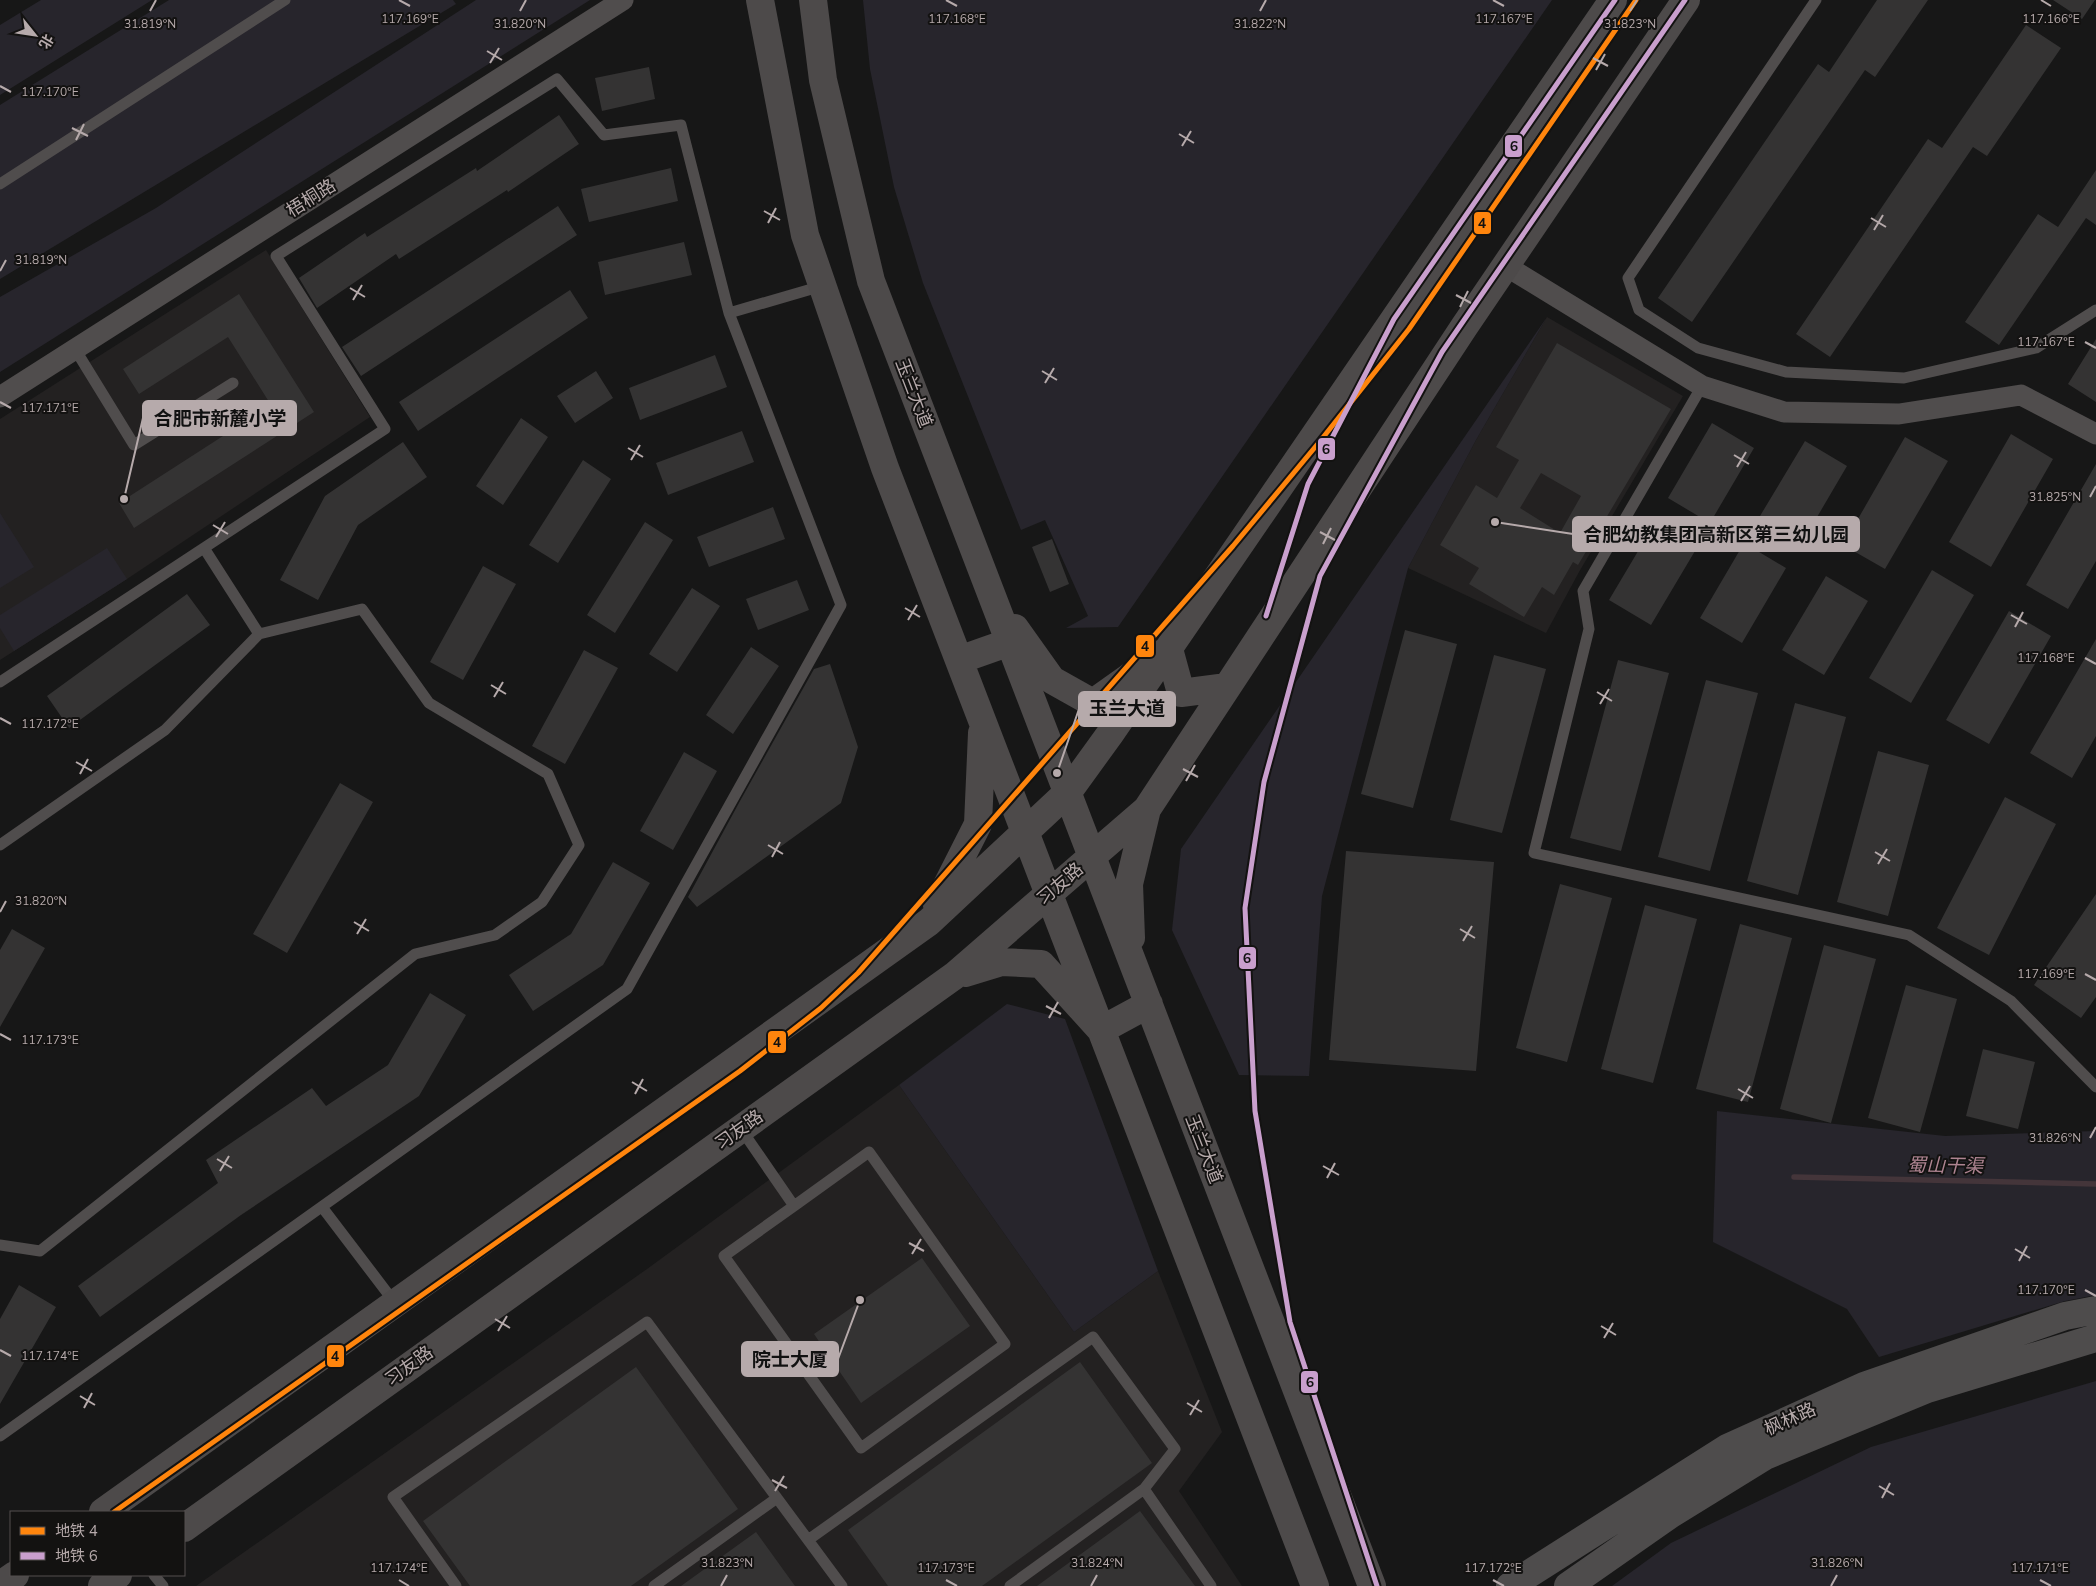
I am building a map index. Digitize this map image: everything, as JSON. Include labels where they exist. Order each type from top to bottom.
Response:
[{"type":"main road","points":[[760,0],[805,235],[885,468],[1315,1586]]},
{"type":"main road","name":"玉兰大道","points":[[813,0],[823,80],[871,281],[1372,1586]]},
{"type":"main road","points":[[103,1511],[929,922],[1068,792],[1169,649],[1613,0]]},
{"type":"main road","name":"习友路","points":[[185,1527],[954,976],[1147,809],[1459,334],[1686,0]]},
{"type":"main road","points":[[991,594],[1052,680],[1093,703],[1169,649]]},
{"type":"main road","points":[[959,660],[1010,642]]},
{"type":"main road","points":[[1169,649],[1182,693],[1227,687]]},
{"type":"main road","points":[[929,922],[978,824],[982,721]]},
{"type":"main road","points":[[1132,959],[1129,884],[1147,809]]},
{"type":"main road","points":[[954,976],[1001,962],[1041,964],[1101,1030]]},
{"type":"main road","points":[[1101,1030],[1149,1004]]},
{"type":"main road","name":"枫林路","points":[[1510,1586],[1727,1448],[1864,1386],[2065,1316],[2096,1310]]},
{"type":"main road","name":"枫林路","points":[[1568,1586],[1671,1514],[1765,1456],[1927,1389],[2096,1338]]},
{"type":"main road","points":[[0,1586],[14,1576]]},
{"type":"main road","points":[[102,1586],[117,1576]]},
{"type":"street","name":"梧桐路","points":[[0,397],[623,0]]},
{"type":"street","points":[[1506,266],[1702,386],[1784,412],[1899,414],[2021,395],[2094,430]]},
{"type":"lane","points":[[0,184],[285,0]]},
{"type":"lane","points":[[1816,0],[1628,278],[1639,310],[1698,348],[1786,372],[1904,378],[2036,348],[2096,310]]},
{"type":"lane","points":[[0,682],[385,430],[276,256],[557,79],[604,136],[681,125],[729,313],[841,605],[627,989],[0,1436]]},
{"type":"lane","points":[[729,313],[822,286]]},
{"type":"lane","points":[[75,349],[134,445],[233,383]]},
{"type":"lane","points":[[1702,386],[1583,591],[1589,629],[1534,853],[1910,936],[2011,1001],[2096,1087]]},
{"type":"lane","points":[[204,548],[259,634]]},
{"type":"lane","points":[[0,845],[164,730],[259,634],[362,608],[429,703],[548,774],[579,845],[542,902],[495,935],[415,954],[40,1251],[0,1245]]},
{"type":"lane","points":[[741,1129],[794,1206]]},
{"type":"lane","points":[[869,1152],[1005,1344],[861,1448],[724,1256],[794,1206],[869,1152]]},
{"type":"lane","points":[[322,1207],[395,1304]]},
{"type":"lane","points":[[456,1586],[393,1497],[647,1322],[842,1586]]},
{"type":"lane","points":[[808,1540],[1093,1337],[1175,1449],[1144,1489],[1010,1586]]},
{"type":"lane","points":[[1144,1489],[1212,1586]]},
{"type":"lane","points":[[654,1586],[777,1498]]},
{"type":"lane","points":[[155,1576],[163,1586]]},
{"type":"shaded area","points":[[41,0],[152,0],[0,95],[0,25]]},
{"type":"shaded area","points":[[169,0],[453,0],[456,4],[0,279],[0,105]]},
{"type":"shaded area","points":[[476,0],[590,0],[0,372],[0,297],[156,208]]},
{"type":"shaded area","points":[[863,0],[1552,0],[1118,627],[1066,628],[1088,616],[1045,520],[1021,530],[923,283],[894,187],[870,69]]},
{"type":"shaded area","points":[[266,250],[370,417],[127,579],[0,660],[0,419]]},
{"type":"shaded area","points":[[1547,317],[1683,396],[1579,572],[1546,633],[1408,568],[1476,440]]},
{"type":"shaded area","points":[[1547,317],[1476,440],[1408,568],[1322,896],[1309,1076],[1239,1075],[1172,930],[1181,849]]},
{"type":"shaded area","points":[[0,513],[34,567],[0,588]]},
{"type":"shaded area","points":[[107,548],[127,579],[14,651],[0,628],[0,615]]},
{"type":"shaded area","points":[[1007,1004],[1065,1019],[1158,1271],[1074,1332],[899,1085]]},
{"type":"shaded area","points":[[899,1085],[1074,1332],[1158,1271],[1222,1432],[1179,1491],[1242,1586],[196,1586],[647,1269]]},
{"type":"shaded area","points":[[1717,1111],[1945,1136],[2096,1131],[2096,1295],[2065,1301],[1879,1357],[1847,1309],[1713,1242]]},
{"type":"shaded area","points":[[2096,1381],[2096,1586],[1612,1586],[1671,1543],[1871,1447]]},
{"type":"building","points":[[1877,0],[1928,0],[1875,77],[1865,70],[1692,322],[1658,298],[1818,64],[1829,72]]},
{"type":"building","points":[[2053,0],[2095,0],[2082,19]]},
{"type":"building","points":[[2026,25],[2061,48],[1987,156],[1973,147],[1830,357],[1796,334],[1928,139],[1942,148]]},
{"type":"building","points":[[649,67],[655,99],[602,111],[595,78]]},
{"type":"building","points":[[559,115],[579,144],[508,192],[507,190],[399,259],[396,254],[317,308],[299,278],[365,233],[367,237],[476,168],[477,171]]},
{"type":"building","points":[[671,168],[678,201],[589,222],[581,189]]},
{"type":"building","points":[[2096,170],[2096,225],[2086,218],[1999,345],[1965,322],[2038,214],[2058,227]]},
{"type":"building","points":[[558,206],[577,235],[361,376],[342,347]]},
{"type":"building","points":[[684,242],[692,275],[605,295],[598,262]]},
{"type":"building","points":[[570,290],[588,318],[418,431],[399,402]]},
{"type":"building","points":[[239,294],[314,412],[134,528],[119,503],[271,405],[228,337],[139,394],[123,369]]},
{"type":"building","points":[[2096,339],[2096,402],[2068,384]]},
{"type":"building","points":[[1557,343],[1671,409],[1578,565],[1573,562],[1554,595],[1542,587],[1524,617],[1469,584],[1479,568],[1440,545],[1476,485],[1497,498],[1519,460],[1496,447]],"holes":[[[1541,473],[1581,496],[1560,533],[1520,508]]]},
{"type":"building","points":[[715,355],[727,387],[640,420],[629,388]]},
{"type":"building","points":[[596,371],[613,398],[575,423],[557,396]]},
{"type":"building","points":[[521,418],[548,437],[503,505],[476,486]]},
{"type":"building","points":[[1712,423],[1754,448],[1710,523],[1668,498]]},
{"type":"building","points":[[742,431],[754,462],[668,495],[656,463]]},
{"type":"building","points":[[2011,434],[2053,459],[1991,567],[1949,542]]},
{"type":"building","points":[[1905,437],[1948,461],[1885,569],[1843,545]]},
{"type":"building","points":[[1805,441],[1847,466],[1803,541],[1760,516]]},
{"type":"building","points":[[403,442],[427,477],[358,525],[318,600],[280,580],[325,496]]},
{"type":"building","points":[[583,460],[611,479],[558,563],[529,545]]},
{"type":"building","points":[[2096,464],[2096,561],[2068,609],[2026,585]]},
{"type":"building","points":[[773,507],[785,539],[709,567],[697,537]]},
{"type":"building","points":[[645,522],[673,540],[615,633],[587,615]]},
{"type":"building","points":[[1653,526],[1695,551],[1651,625],[1609,600]]},
{"type":"building","points":[[1052,539],[1069,584],[1050,592],[1032,547]]},
{"type":"building","points":[[1744,543],[1786,568],[1742,643],[1700,618]]},
{"type":"building","points":[[483,566],[516,584],[463,680],[430,662]]},
{"type":"building","points":[[1932,570],[1974,595],[1911,703],[1869,678]]},
{"type":"building","points":[[1826,576],[1868,601],[1824,675],[1782,650]]},
{"type":"building","points":[[797,580],[809,610],[758,630],[746,599]]},
{"type":"building","points":[[692,588],[720,606],[677,672],[649,654]]},
{"type":"building","points":[[187,594],[210,625],[69,728],[47,696]]},
{"type":"building","points":[[2009,611],[2051,636],[1989,744],[1946,720]]},
{"type":"building","points":[[1405,630],[1457,644],[1413,808],[1361,794]]},
{"type":"building","points":[[2096,639],[2096,736],[2072,778],[2030,753]]},
{"type":"building","points":[[751,647],[779,666],[733,734],[706,715]]},
{"type":"building","points":[[584,650],[618,668],[565,764],[532,746]]},
{"type":"building","points":[[1494,655],[1546,669],[1502,833],[1450,820]]},
{"type":"building","points":[[1618,660],[1669,673],[1621,851],[1570,838]]},
{"type":"building","points":[[830,664],[858,747],[841,803],[697,907],[688,897],[740,801],[814,669]]},
{"type":"building","points":[[1706,680],[1758,693],[1710,871],[1658,857]]},
{"type":"building","points":[[1795,703],[1846,717],[1798,895],[1747,881]]},
{"type":"building","points":[[1878,751],[1929,765],[1888,916],[1837,902]]},
{"type":"building","points":[[684,752],[717,771],[673,850],[640,831]]},
{"type":"building","points":[[340,783],[373,802],[287,953],[253,934]]},
{"type":"building","points":[[2005,797],[2056,824],[1989,955],[1937,928]]},
{"type":"building","points":[[1346,851],[1494,862],[1476,1071],[1329,1060]]},
{"type":"building","points":[[613,862],[650,883],[603,965],[533,1011],[509,975],[571,934]]},
{"type":"building","points":[[1560,884],[1612,898],[1567,1062],[1516,1048]]},
{"type":"building","points":[[2096,894],[2096,997],[2081,1018],[2034,985]]},
{"type":"building","points":[[1645,905],[1697,919],[1653,1083],[1601,1069]]},
{"type":"building","points":[[1740,924],[1792,938],[1748,1102],[1696,1089]]},
{"type":"building","points":[[12,929],[45,948],[0,1027],[0,950]]},
{"type":"building","points":[[1824,945],[1876,959],[1831,1123],[1780,1109]]},
{"type":"building","points":[[1906,985],[1957,999],[1920,1132],[1868,1118]]},
{"type":"building","points":[[430,993],[466,1015],[419,1096],[241,1215],[100,1317],[78,1286],[218,1183],[206,1160],[312,1088],[326,1106],[388,1065]]},
{"type":"building","points":[[1983,1049],[2035,1062],[2018,1129],[1966,1116]]},
{"type":"building","points":[[922,1258],[970,1326],[861,1403],[814,1334]]},
{"type":"building","points":[[19,1285],[56,1307],[0,1404],[0,1319]]},
{"type":"building","points":[[1080,1362],[1152,1463],[982,1586],[888,1586],[848,1530]]},
{"type":"building","points":[[636,1367],[738,1509],[631,1586],[470,1586],[423,1521]]},
{"type":"building","points":[[1140,1511],[1195,1586],[1037,1586]]},
{"type":"building","points":[[756,1532],[795,1586],[681,1586]]},
{"type":"waterway","name":"蜀山干渠","points":[[1794,1177],[2096,1184]]},
{"type":"metro line","name":"6","points":[[1266,616],[1308,484],[1394,319],[1615,0]]},
{"type":"metro line","name":"4","points":[[115,1511],[740,1071],[821,1008],[858,973],[1233,546],[1321,440],[1409,329],[1636,0]]},
{"type":"metro line","name":"6","points":[[1377,1586],[1290,1322],[1255,1111],[1245,908],[1264,782],[1320,576],[1442,352],[1685,0]]},
{"type":"place","name":"合肥市新麓小学","points":[[124,499]]},
{"type":"place","name":"合肥幼教集团高新区第三幼儿园","points":[[1495,522]]},
{"type":"place","name":"玉兰大道","points":[[1057,773]]},
{"type":"place","name":"院士大厦","points":[[860,1300]]}]
